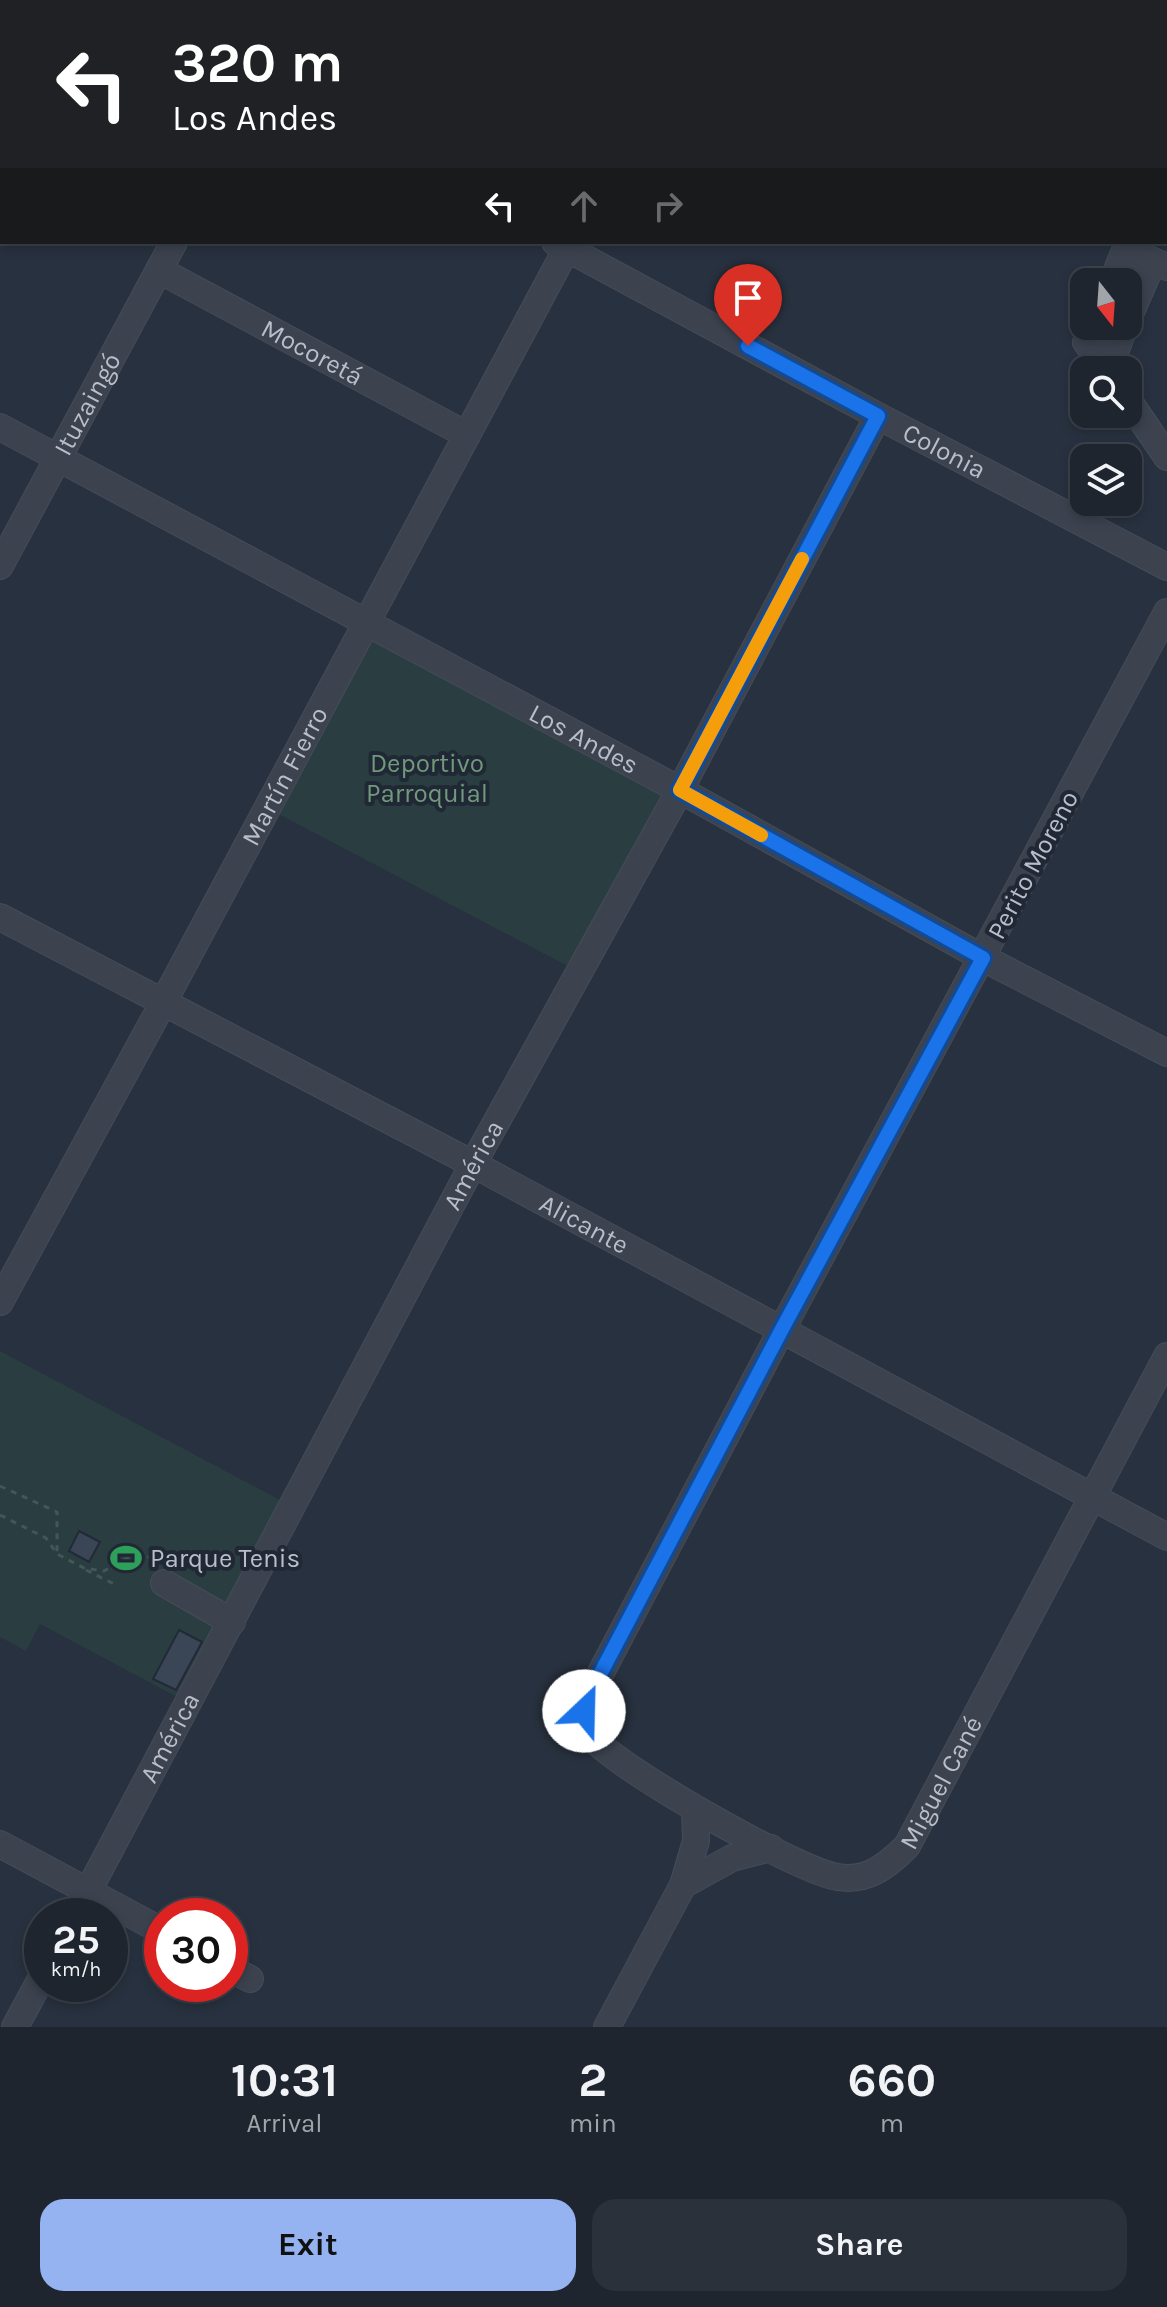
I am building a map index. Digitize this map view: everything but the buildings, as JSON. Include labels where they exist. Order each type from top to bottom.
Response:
[{"type":"street","name":"Ituzaingó","points":[[0,566],[173,244]]},
{"type":"street","name":"Colonia","points":[[561,245],[1167,567]]},
{"type":"street","name":"Martín Fierro","points":[[0,1302],[467,435],[561,245]]},
{"type":"street","points":[[1115,268],[1119,245],[1160,264],[1142,295]]},
{"type":"street","name":"Mocoretá","points":[[159,270],[467,435]]},
{"type":"street","name":"América","points":[[85,1898],[473,1164],[680,790],[878,416]]},
{"type":"street","points":[[1142,420],[1167,457]]},
{"type":"street","name":"Los Andes","points":[[0,427],[680,790],[983,958],[1167,1053]]},
{"type":"street","name":"Perito Moreno","points":[[771,1848],[695,1809],[608,1751],[589,1735],[583,1722],[587,1699],[1167,612]]},
{"type":"street","name":"Alicante","points":[[0,917],[473,1164],[1167,1537]]},
{"type":"street","name":"Miguel Cané","points":[[771,1848],[810,1869],[838,1878],[868,1876],[889,1864],[907,1846],[1167,1356]]},
{"type":"street","points":[[166,1576],[232,1622]]},
{"type":"street","points":[[607,2027],[683,1885],[696,1841],[695,1809]]},
{"type":"street","points":[[0,1844],[144,1922]]},
{"type":"street","points":[[683,1885],[732,1858],[771,1848]]},
{"type":"street","points":[[15,2027],[28,2002]]},
{"type":"path","points":[[0,1486],[57,1512],[57,1554]]},
{"type":"path","points":[[0,1515],[46,1538],[57,1554],[118,1586]]},
{"type":"path","points":[[84,1568],[104,1571],[125,1559],[148,1557],[166,1576]]},
{"type":"green space","name":"Deportivo Parroquial","points":[[367,632],[674,795],[577,971],[271,810]]},
{"type":"green space","name":"Parque Tenis","points":[[0,1351],[282,1501],[177,1697],[40,1624],[26,1651],[0,1637]]},
{"type":"slow traffic","points":[[761,835],[680,790],[802,559]]},
{"type":"place","name":"Parque Tenis","points":[[126,1558]]},
{"type":"route","points":[[584,1711],[587,1699],[782,1329],[983,958],[680,790],[878,416],[748,346]]}]
